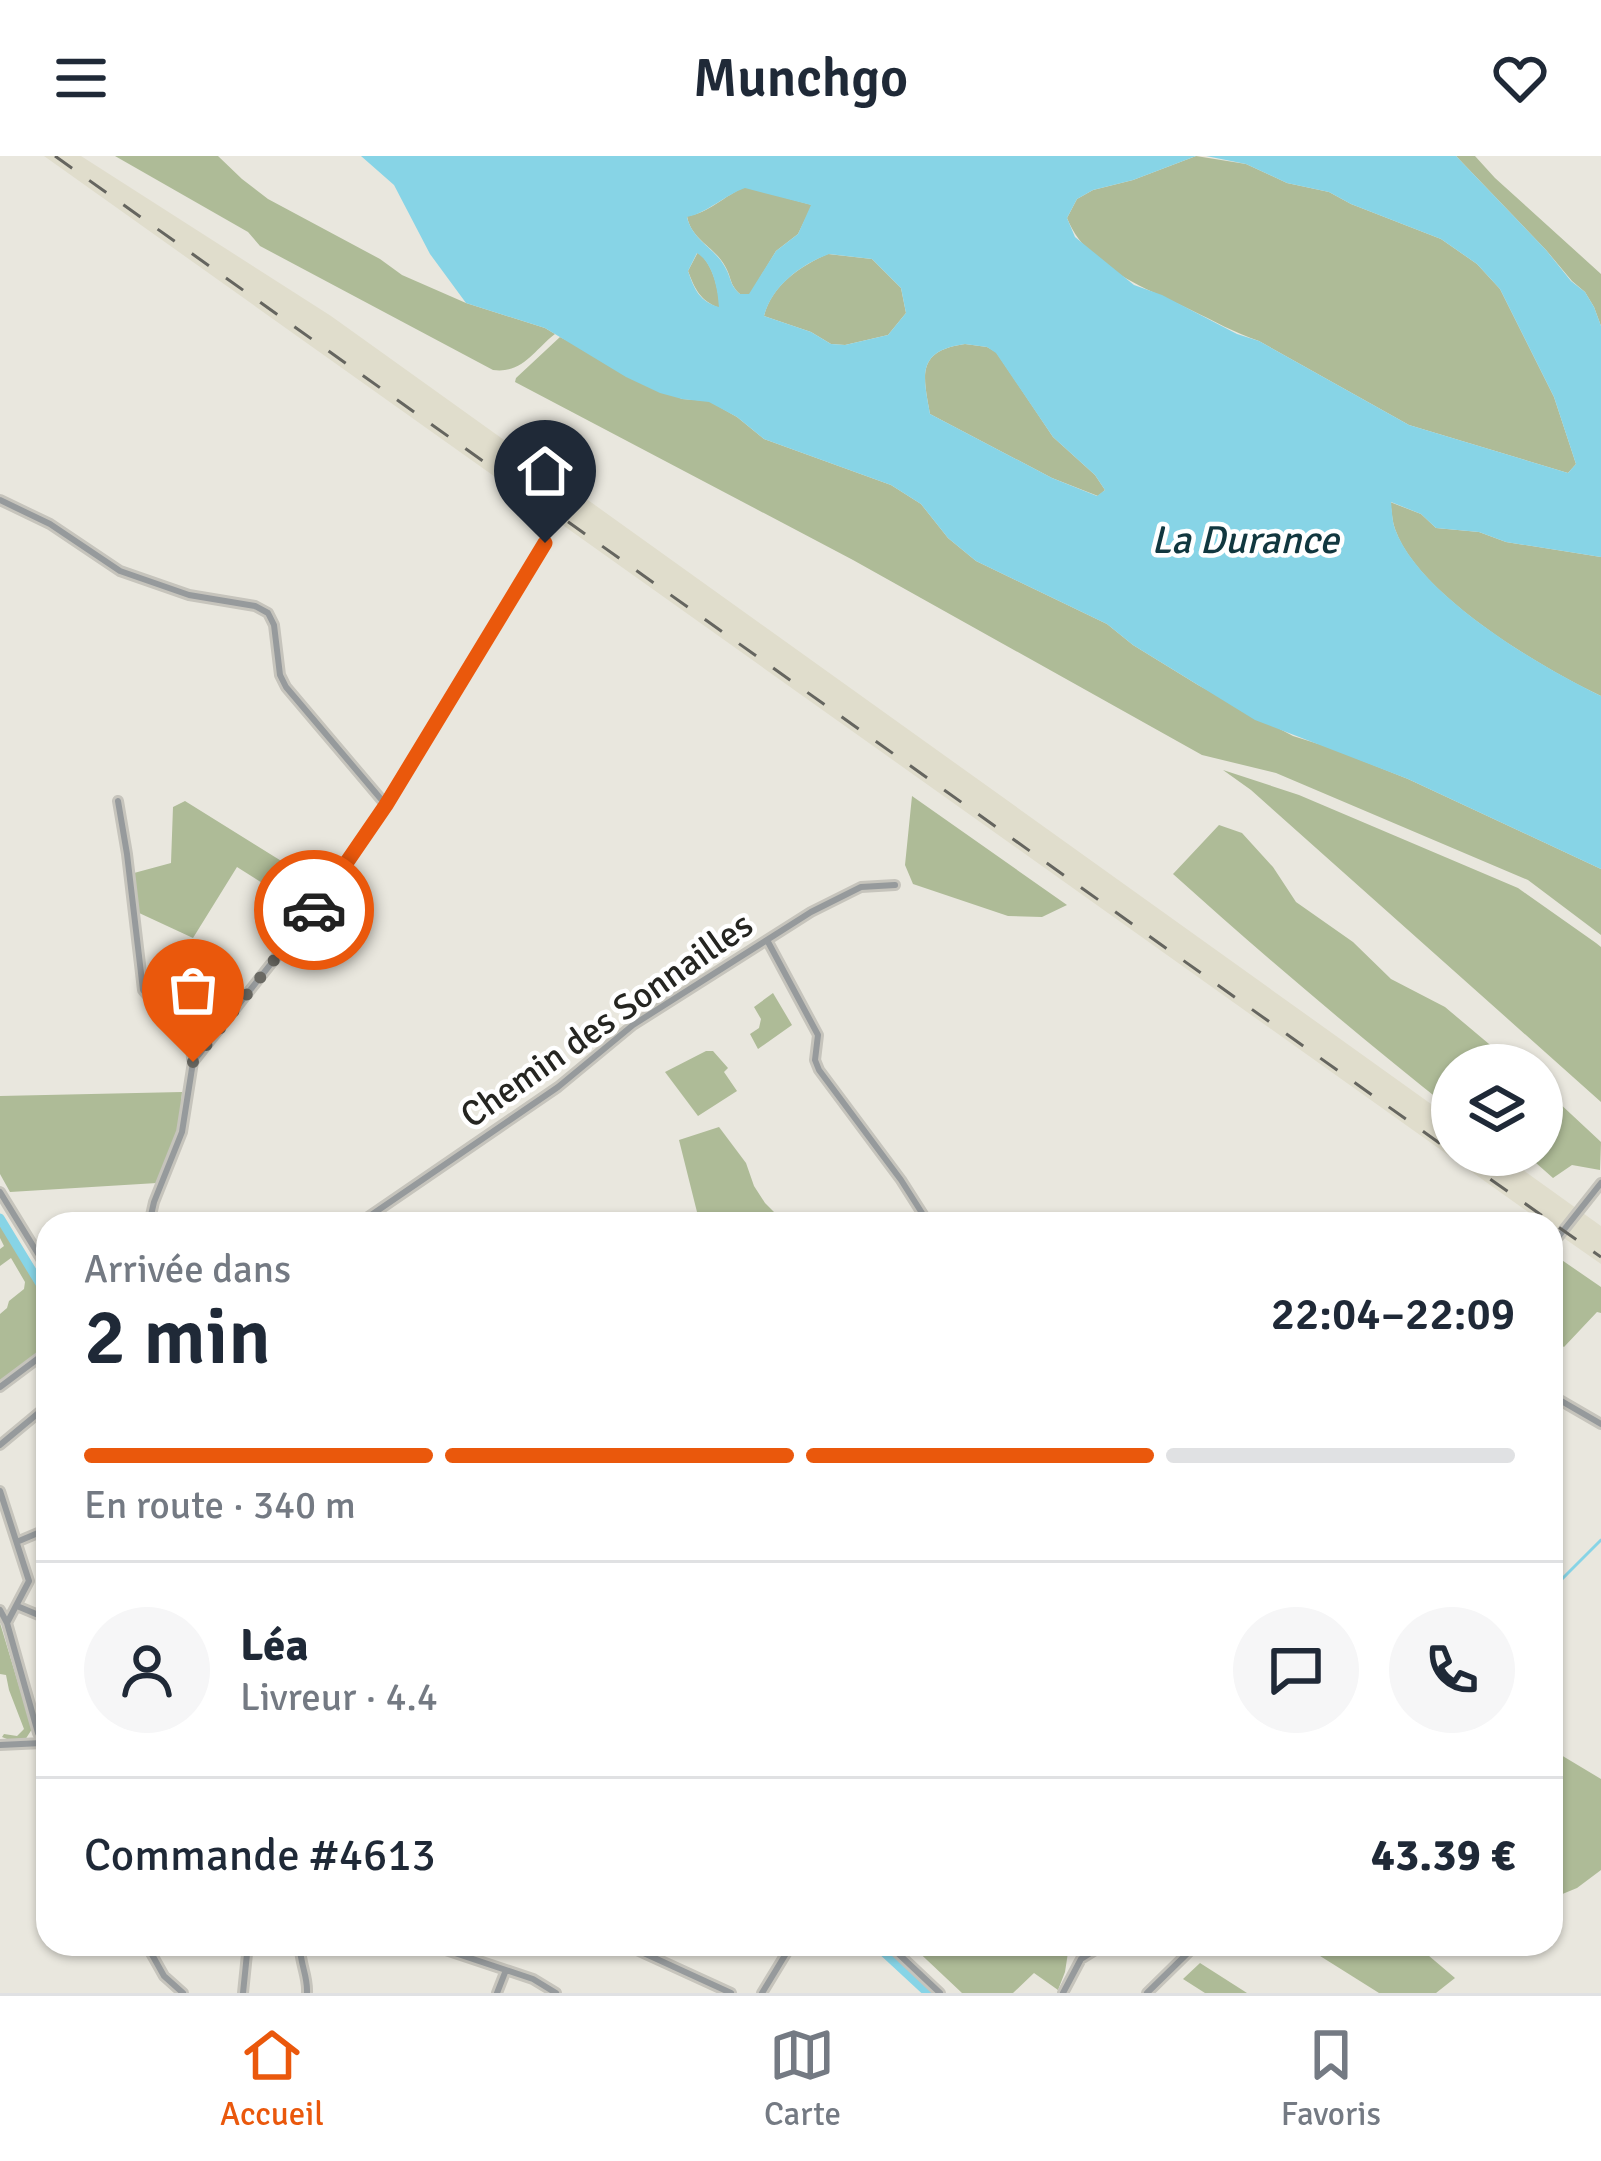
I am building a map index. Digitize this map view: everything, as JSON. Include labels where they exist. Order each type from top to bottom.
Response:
[{"type":"street","points":[[0,500],[50,524],[120,571],[189,595],[255,606],[268,613],[286,686],[386,805]]},
{"type":"street","points":[[193,1062],[331,888],[545,543]]},
{"type":"street","points":[[118,801],[143,991],[149,998],[182,1008],[190,1022],[193,1062],[182,1132],[152,1212]]},
{"type":"street","name":"Chemin des Sonnailles","points":[[376,1212],[558,1087],[633,1025],[767,940],[861,887],[895,884]]},
{"type":"street","points":[[767,940],[818,1035],[815,1060],[819,1070],[921,1212]]},
{"type":"street","points":[[1563,1231],[1601,1183]]},
{"type":"street","points":[[0,1192],[36,1250]]},
{"type":"street","points":[[0,1387],[36,1360]]},
{"type":"street","points":[[1563,1402],[1601,1424]]},
{"type":"street","points":[[0,1444],[36,1415]]},
{"type":"street","points":[[0,1491],[29,1581],[7,1623]]},
{"type":"street","points":[[17,1541],[36,1534]]},
{"type":"street","points":[[16,1606],[36,1614]]},
{"type":"street","points":[[0,1610],[36,1712]]},
{"type":"street","points":[[0,1745],[36,1741]]},
{"type":"street","points":[[153,1956],[164,1976],[183,1993]]},
{"type":"street","points":[[243,1993],[247,1956]]},
{"type":"street","points":[[299,1956],[308,1979],[307,1993]]},
{"type":"street","points":[[464,1956],[533,1979],[556,1993]]},
{"type":"street","points":[[651,1956],[731,1993]]},
{"type":"street","points":[[762,1993],[785,1956]]},
{"type":"street","points":[[901,1956],[940,1993]]},
{"type":"street","points":[[1063,1993],[1087,1956]]},
{"type":"street","points":[[1148,1993],[1185,1956]]},
{"type":"street","points":[[496,1993],[506,1970]]},
{"type":"shaded area","points":[[44,156],[81,156],[331,316],[1431,1104],[1431,1143]]},
{"type":"shaded area","points":[[1478,1176],[1531,1176],[1601,1226],[1601,1264],[1563,1237],[1563,1212],[1528,1212]]},
{"type":"green space","points":[[115,156],[218,156],[268,199],[402,275],[555,334],[520,365],[493,370],[260,246],[248,232]]},
{"type":"green space","points":[[1196,156],[1246,164],[1287,183],[1329,192],[1441,239],[1477,264],[1500,289],[1554,397],[1576,464],[1568,473],[1409,425],[1259,341],[1120,275],[1076,235],[1067,218],[1077,199]]},
{"type":"green space","points":[[1456,156],[1475,156],[1601,274],[1601,326],[1585,292]]},
{"type":"green space","points":[[745,187],[812,205],[798,234],[776,251],[750,294],[740,294],[721,259],[693,231],[687,216]]},
{"type":"green space","points":[[698,252],[711,271],[720,308],[699,294],[688,271]]},
{"type":"green space","points":[[828,254],[872,259],[901,288],[906,313],[888,335],[831,344],[764,316],[773,295],[789,278]]},
{"type":"green space","points":[[560,337],[682,399],[709,401],[764,439],[891,485],[921,504],[948,538],[976,561],[1107,624],[1198,685],[1293,736],[1408,779],[1601,869],[1601,935],[1528,880],[1276,773],[1202,755],[853,560],[515,382]]},
{"type":"green space","points":[[965,344],[996,352],[1053,437],[1105,490],[1098,496],[1052,478],[930,414],[926,367],[938,352]]},
{"type":"green space","points":[[1390,502],[1421,514],[1436,528],[1601,557],[1601,696],[1515,648],[1454,603],[1408,554],[1395,529]]},
{"type":"green space","points":[[1223,770],[1299,795],[1518,888],[1601,947],[1601,1102],[1563,1068],[1563,1044],[1536,1044]]},
{"type":"green space","points":[[912,796],[1067,905],[1042,917],[1008,916],[913,884],[905,865]]},
{"type":"green space","points":[[185,801],[291,867],[270,888],[237,867],[193,938],[137,912],[134,873],[171,863],[173,807]]},
{"type":"green space","points":[[1219,825],[1242,833],[1296,902],[1353,942],[1391,979],[1445,1007],[1489,1044],[1431,1044],[1431,1093],[1173,874]]},
{"type":"green space","points":[[773,993],[792,1025],[758,1049],[750,1034],[759,1028],[761,1019],[754,1007]]},
{"type":"green space","points":[[713,1051],[728,1068],[724,1072],[737,1091],[698,1116],[665,1072]]},
{"type":"green space","points":[[182,1092],[179,1130],[157,1183],[10,1192],[0,1174],[0,1096]]},
{"type":"green space","points":[[1563,1107],[1601,1142],[1600,1170],[1572,1165],[1563,1171]]},
{"type":"green space","points":[[719,1127],[774,1212],[697,1212],[679,1140]]},
{"type":"green space","points":[[0,1221],[36,1281],[36,1355],[0,1382],[0,1314],[25,1282],[11,1258],[0,1266],[4,1246]]},
{"type":"green space","points":[[1563,1261],[1601,1287],[1601,1313],[1564,1347]]},
{"type":"green space","points":[[0,1623],[32,1729],[25,1740],[2,1737],[17,1736],[24,1729],[6,1675],[0,1674]]},
{"type":"green space","points":[[1563,1756],[1601,1779],[1601,1870],[1563,1894]]},
{"type":"green space","points":[[923,1956],[1067,1956],[1058,1990],[1034,1973],[1013,1993],[962,1993]]},
{"type":"green space","points":[[1320,1956],[1429,1956],[1455,1978],[1436,1993],[1379,1993]]},
{"type":"green space","points":[[1200,1963],[1247,1993],[1205,1993],[1183,1979]]},
{"type":"water","name":"La Durance","points":[[361,156],[1196,156],[1077,199],[1067,218],[1075,237],[1134,285],[1259,341],[1409,425],[1568,473],[1576,464],[1554,397],[1500,289],[1477,264],[1441,239],[1329,192],[1206,156],[1456,156],[1585,292],[1601,326],[1601,557],[1436,528],[1421,514],[1391,502],[1393,523],[1408,554],[1455,603],[1515,648],[1601,696],[1601,869],[1408,779],[1255,720],[1107,624],[976,561],[948,538],[921,504],[891,485],[764,439],[709,402],[660,393],[545,328],[466,303],[430,254],[394,185]],"holes":[[[745,188],[811,205],[798,234],[776,251],[749,294],[736,290],[721,260],[694,232],[687,217]],[[697,253],[711,270],[719,307],[699,294],[688,271]],[[829,254],[872,259],[901,288],[906,313],[888,335],[831,344],[764,316],[780,286]],[[965,344],[996,353],[1053,437],[1105,490],[1097,496],[1052,478],[930,414],[926,367],[949,347]]]},
{"type":"waterway","points":[[0,1218],[36,1277]]},
{"type":"waterway","points":[[1563,1578],[1601,1540]]},
{"type":"waterway","points":[[888,1956],[928,1993]]},
{"type":"railway","points":[[55,156],[1431,1137]]},
{"type":"railway","points":[[1486,1176],[1537,1212]]},
{"type":"railway","points":[[1563,1230],[1601,1257]]},
{"type":"way so far","points":[[193,1062],[314,910]]},
{"type":"route","points":[[314,910],[386,805],[545,543]]}]
